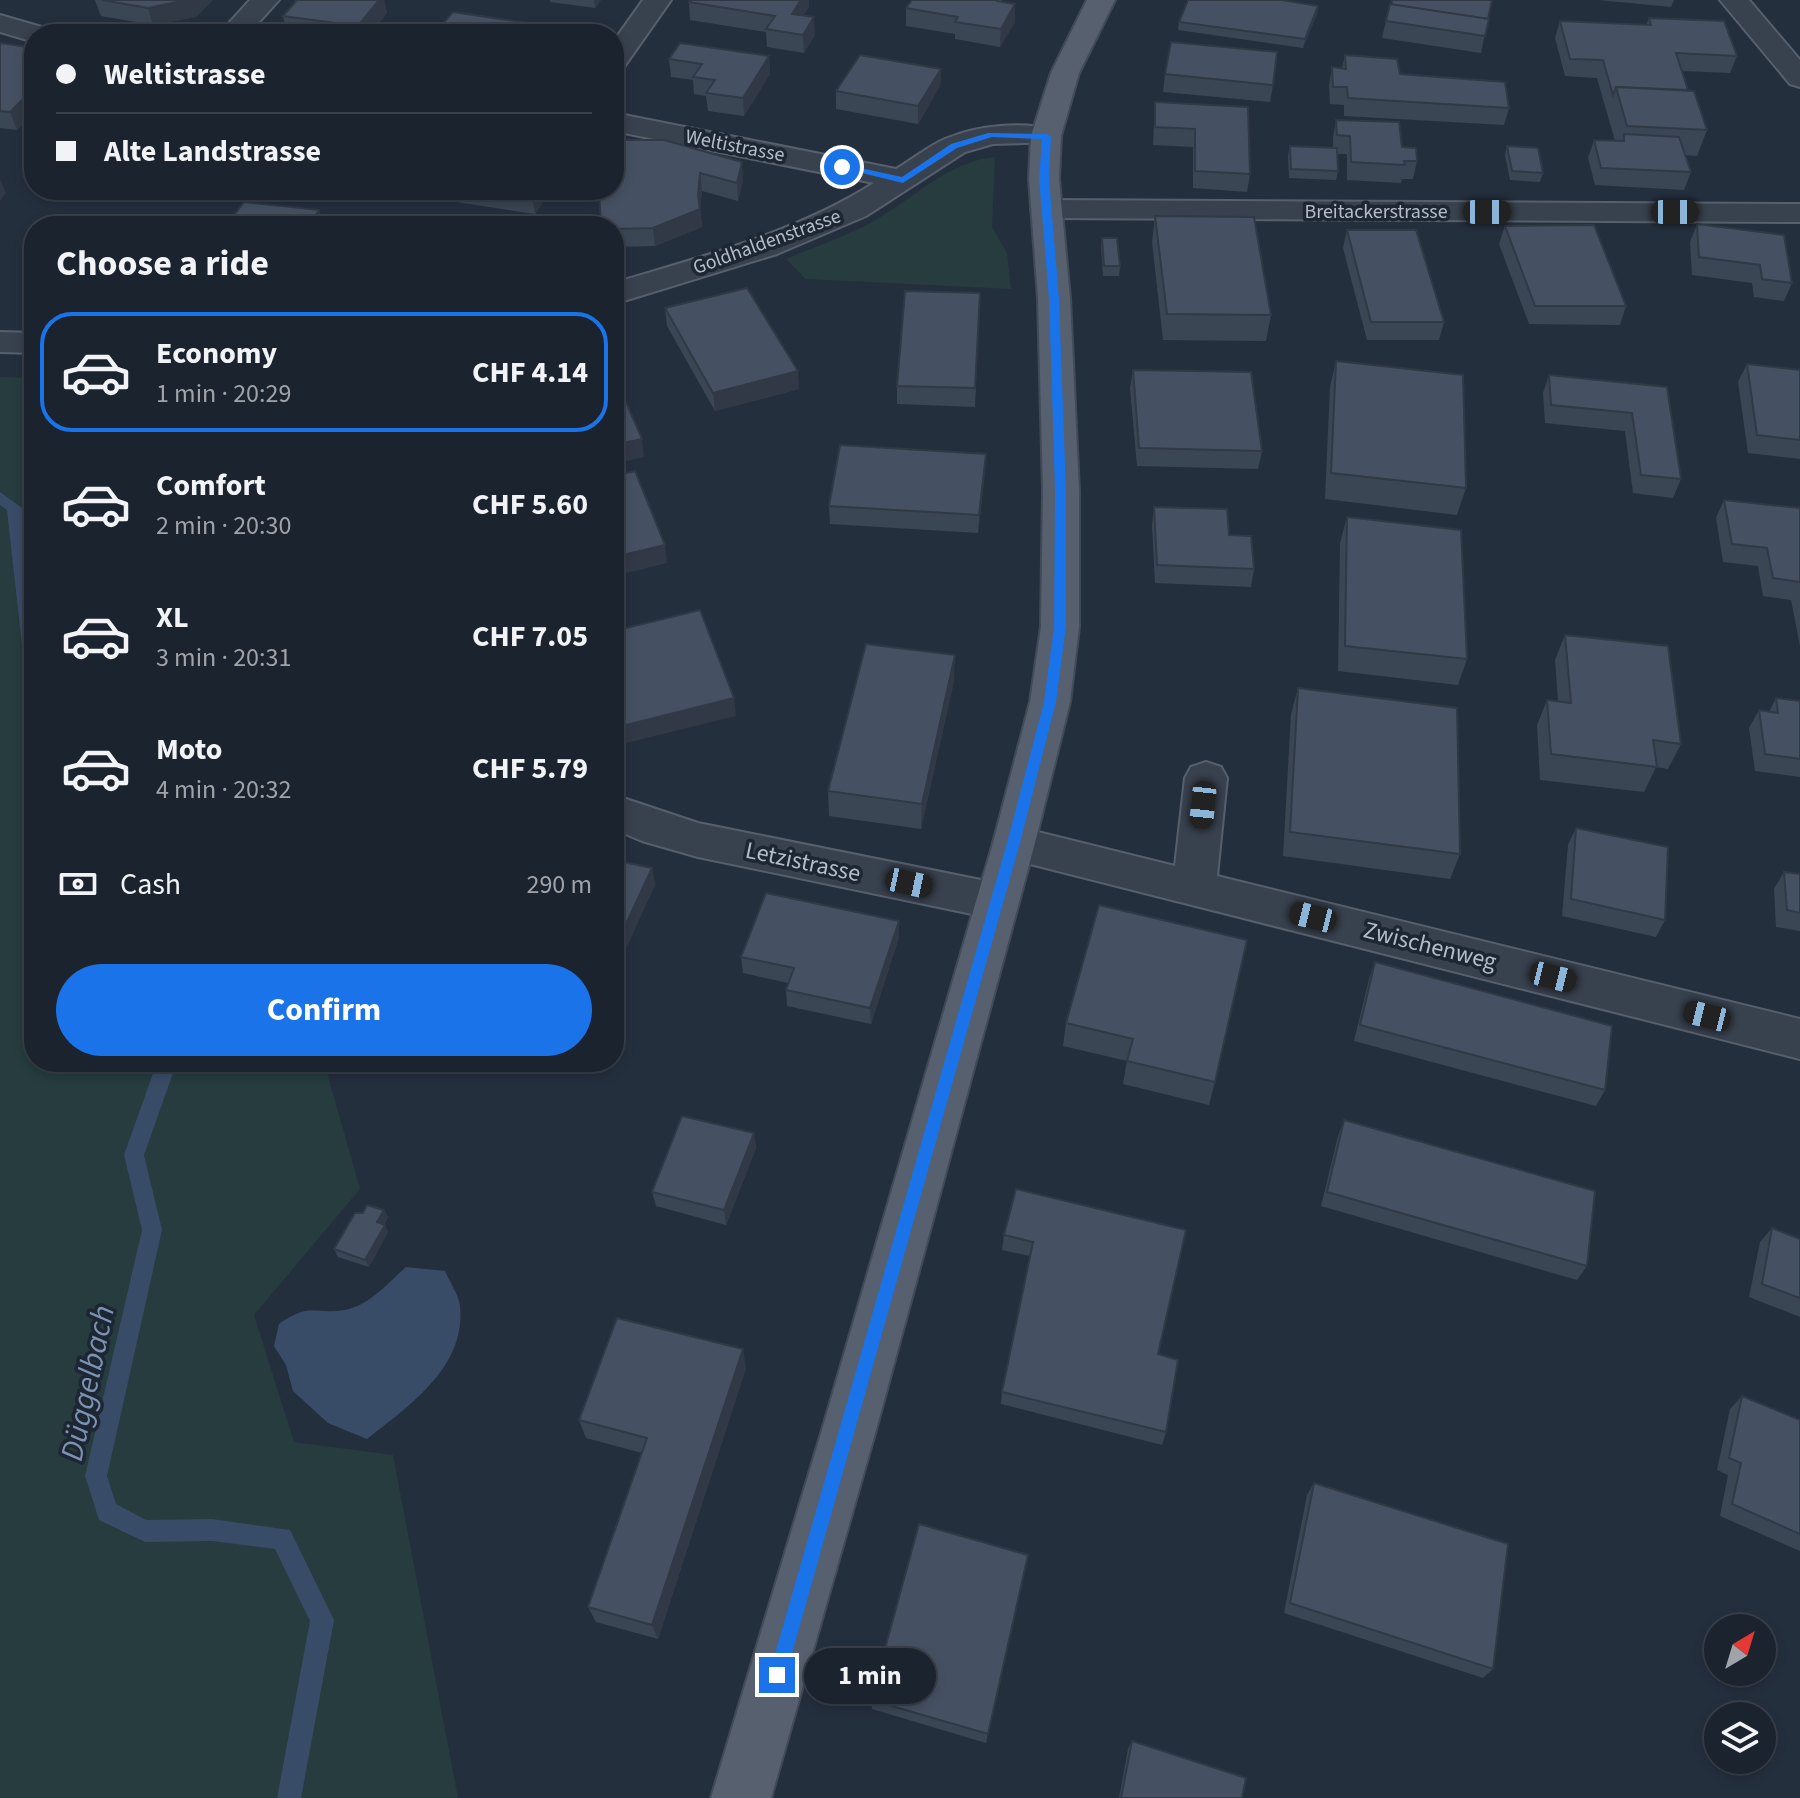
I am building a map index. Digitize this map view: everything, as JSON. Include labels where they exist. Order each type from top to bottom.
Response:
[{"type":"main road","points":[[741,1798],[849,1430],[1014,843],[1050,702],[1060,627],[1060,476],[1044,179],[1046,136],[1065,73],[1101,0]]},
{"type":"street","points":[[242,24],[265,0]]},
{"type":"street","points":[[624,47],[657,0]]},
{"type":"street","points":[[1734,0],[1800,78]]},
{"type":"street","points":[[0,23],[24,31]]},
{"type":"street","name":"Weltistrasse","points":[[624,124],[903,180]]},
{"type":"street","name":"Goldhaldenstrasse","points":[[624,291],[766,247],[855,209],[954,146],[991,135],[1046,136]]},
{"type":"street","name":"Breitackerstrasse","points":[[1047,209],[1800,213]]},
{"type":"street","points":[[0,342],[24,343]]},
{"type":"street","points":[[1194,887],[1206,778]]},
{"type":"street","name":"Letzistrasse","points":[[624,815],[657,829],[698,840],[996,901]]},
{"type":"street","name":"Zwischenweg","points":[[1014,843],[1800,1039]]},
{"type":"green space","points":[[995,157],[992,227],[1007,253],[1011,289],[806,279],[786,259],[872,222],[961,166]]},
{"type":"green space","points":[[0,377],[24,378],[24,1072],[327,1072],[360,1189],[254,1315],[294,1442],[393,1455],[458,1798],[0,1798]]},
{"type":"water","points":[[406,1267],[445,1271],[460,1306],[459,1328],[454,1348],[432,1383],[367,1439],[328,1423],[293,1391],[286,1365],[274,1346],[279,1324],[290,1317],[305,1311],[354,1307],[378,1293]]},
{"type":"building","points":[[102,0],[187,0],[148,8]]},
{"type":"building","points":[[297,0],[379,0],[360,24],[283,16]]},
{"type":"building","points":[[690,0],[801,0],[792,14],[814,17],[803,35],[766,29],[775,16]]},
{"type":"building","points":[[912,0],[997,0],[1015,4],[1001,29],[955,22],[958,17],[906,8]]},
{"type":"building","points":[[1188,0],[1282,0],[1318,6],[1305,39],[1179,22]]},
{"type":"building","points":[[1392,0],[1492,0],[1488,19],[1391,5]]},
{"type":"building","points":[[1390,4],[1489,19],[1485,36],[1386,21]]},
{"type":"building","points":[[453,12],[535,24],[443,24]]},
{"type":"building","points":[[1649,18],[1724,21],[1737,56],[1676,53],[1688,90],[1616,87],[1613,95],[1603,60],[1570,59],[1560,21],[1651,25]]},
{"type":"building","points":[[1171,42],[1277,52],[1273,85],[1165,74]]},
{"type":"building","points":[[0,43],[24,47],[24,98],[10,112],[0,111]]},
{"type":"building","points":[[680,43],[769,56],[743,98],[706,93],[715,80],[693,77],[702,64],[669,59]]},
{"type":"building","points":[[860,55],[941,69],[918,106],[836,91]]},
{"type":"building","points":[[1345,55],[1397,59],[1400,74],[1505,82],[1509,108],[1348,98],[1347,87],[1333,87],[1332,67],[1346,69]]},
{"type":"building","points":[[1616,87],[1694,91],[1707,130],[1627,126]]},
{"type":"building","points":[[1155,102],[1248,107],[1250,174],[1195,171],[1195,129],[1155,127]]},
{"type":"building","points":[[1336,120],[1399,122],[1402,147],[1416,148],[1417,161],[1404,161],[1405,165],[1351,162],[1350,136],[1337,135]]},
{"type":"building","points":[[1624,134],[1679,137],[1691,172],[1601,168],[1594,140],[1624,141]]},
{"type":"building","points":[[624,140],[664,140],[742,162],[737,183],[700,173],[700,209],[653,228],[624,229],[624,216],[600,216],[600,200],[624,200]]},
{"type":"building","points":[[1290,146],[1337,148],[1338,171],[1291,169]]},
{"type":"building","points":[[1507,146],[1538,148],[1543,173],[1512,171]]},
{"type":"building","points":[[244,202],[319,210],[315,216],[234,216]]},
{"type":"building","points":[[1155,216],[1254,217],[1271,315],[1167,314]]},
{"type":"building","points":[[1697,224],[1784,235],[1792,283],[1762,279],[1760,265],[1699,257]]},
{"type":"building","points":[[1594,225],[1626,306],[1535,306],[1505,226]]},
{"type":"building","points":[[1347,230],[1416,230],[1444,322],[1371,322]]},
{"type":"building","points":[[1102,238],[1117,238],[1120,266],[1104,266]]},
{"type":"building","points":[[747,288],[798,371],[713,393],[665,308]]},
{"type":"building","points":[[905,291],[980,293],[975,388],[897,386]]},
{"type":"building","points":[[1336,361],[1463,375],[1466,488],[1331,473]]},
{"type":"building","points":[[1747,364],[1800,370],[1800,440],[1757,435]]},
{"type":"building","points":[[1133,370],[1251,372],[1262,451],[1139,448]]},
{"type":"building","points":[[1549,375],[1667,387],[1681,479],[1641,475],[1632,413],[1551,405]]},
{"type":"building","points":[[626,402],[642,439],[624,443]]},
{"type":"building","points":[[840,445],[986,454],[979,515],[829,506]]},
{"type":"building","points":[[635,471],[665,545],[624,555],[624,474]]},
{"type":"building","points":[[1724,500],[1800,508],[1800,582],[1773,578],[1767,548],[1732,544]]},
{"type":"building","points":[[1154,507],[1227,509],[1229,535],[1251,536],[1254,569],[1157,565]]},
{"type":"building","points":[[1347,517],[1461,530],[1467,659],[1345,646]]},
{"type":"building","points":[[700,610],[734,698],[624,726],[624,629]]},
{"type":"building","points":[[1565,635],[1668,646],[1681,744],[1653,740],[1657,767],[1551,754],[1547,700],[1571,703]]},
{"type":"building","points":[[866,644],[955,655],[922,804],[828,791]]},
{"type":"building","points":[[1298,688],[1457,708],[1460,854],[1290,832]]},
{"type":"building","points":[[1776,698],[1800,701],[1800,759],[1765,754],[1759,710],[1778,713]]},
{"type":"building","points":[[1576,828],[1668,847],[1665,920],[1571,899]]},
{"type":"building","points":[[624,862],[652,868],[624,928]]},
{"type":"building","points":[[1784,872],[1800,874],[1800,913],[1787,910]]},
{"type":"building","points":[[766,893],[899,921],[870,1008],[786,990],[794,968],[741,957]]},
{"type":"building","points":[[1099,905],[1247,940],[1215,1082],[1127,1061],[1133,1039],[1066,1023]]},
{"type":"building","points":[[1375,962],[1612,1026],[1605,1090],[1360,1025]]},
{"type":"building","points":[[682,1116],[754,1133],[724,1210],[652,1192]]},
{"type":"building","points":[[1344,1120],[1595,1191],[1587,1266],[1327,1192]]},
{"type":"building","points":[[1016,1189],[1186,1230],[1158,1354],[1178,1360],[1166,1432],[1002,1392],[1033,1242],[1004,1235]]},
{"type":"building","points":[[367,1205],[384,1210],[377,1222],[385,1225],[365,1260],[334,1249],[355,1213],[363,1213]]},
{"type":"building","points":[[1772,1228],[1800,1239],[1800,1298],[1762,1284]]},
{"type":"building","points":[[617,1318],[743,1349],[652,1625],[588,1607],[647,1438],[579,1420]]},
{"type":"building","points":[[1742,1396],[1800,1420],[1800,1534],[1732,1504],[1741,1463],[1729,1458]]},
{"type":"building","points":[[1314,1483],[1508,1544],[1493,1669],[1290,1603]]},
{"type":"building","points":[[919,1524],[1028,1555],[988,1734],[871,1700]]},
{"type":"building","points":[[1132,1741],[1246,1778],[1242,1798],[1121,1798]]},
{"type":"waterway","name":"Düggelbach","points":[[0,497],[14,508],[24,594]]},
{"type":"waterway","name":"Düggelbach","points":[[163,1072],[134,1155],[152,1230],[96,1476],[107,1512],[145,1531],[212,1530],[282,1538],[322,1620],[289,1798]]},
{"type":"route","points":[[777,1675],[1014,843],[1050,702],[1060,627],[1061,491],[1052,260],[1044,179],[1046,136],[991,135],[954,146],[903,180],[842,167]]}]
